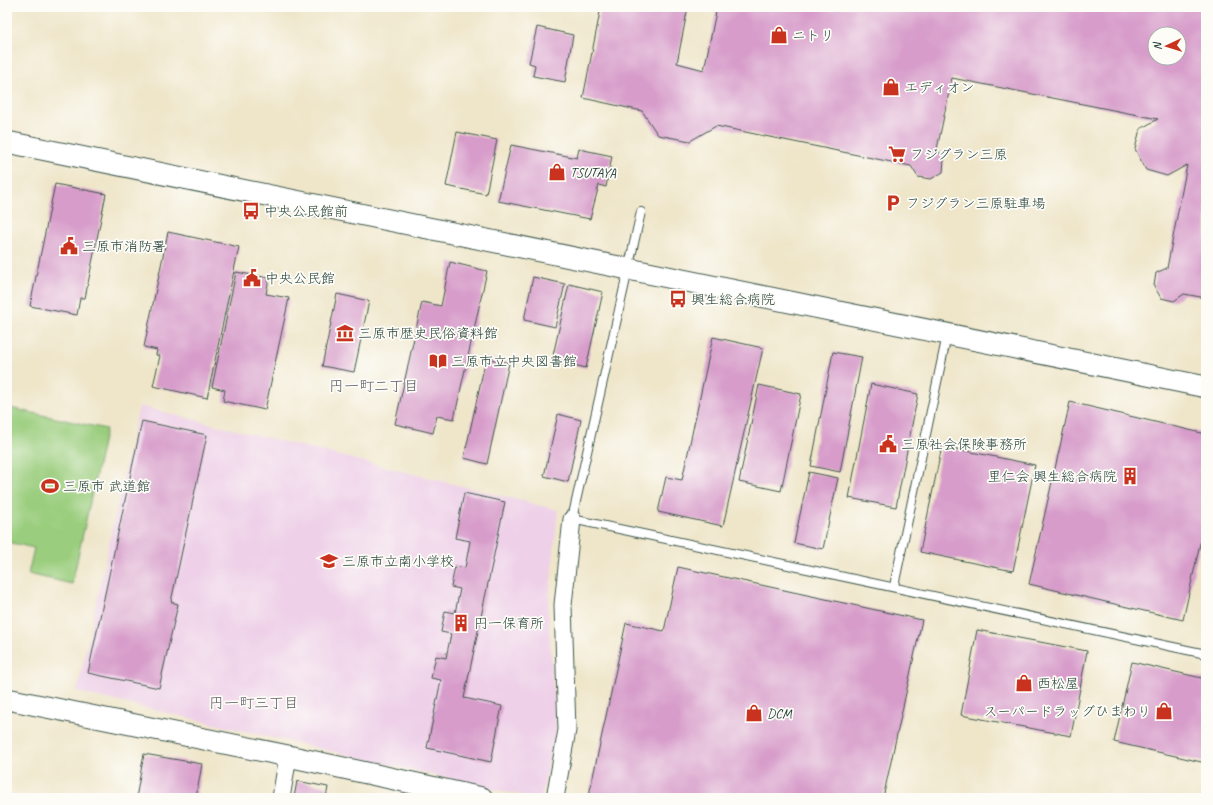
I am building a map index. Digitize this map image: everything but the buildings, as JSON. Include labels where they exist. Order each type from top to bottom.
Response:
[{"type":"street","points":[[7,142],[1206,387]]},
{"type":"street","points":[[555,798],[567,730],[562,605],[572,519]]},
{"type":"street","points":[[7,700],[288,756],[482,798]]},
{"type":"street","points":[[281,798],[288,756]]},
{"type":"lane","points":[[641,212],[572,519],[894,586],[1206,654]]},
{"type":"lane","points":[[894,586],[947,333]]},
{"type":"shaded area","name":"三原市立南小学校","points":[[139,406],[558,510],[548,611],[556,729],[541,798],[532,798],[77,692]]},
{"type":"green space","name":"三原市 武道館","points":[[10,408],[106,429],[72,584],[28,574],[34,548],[7,542],[7,422]]},
{"type":"place","name":"ニトリ","points":[[779,35]]},
{"type":"place","name":"エディオン","points":[[891,87]]},
{"type":"place","name":"フジグラン三原","points":[[897,154]]},
{"type":"place","name":"TSUTAYA","points":[[557,172]]},
{"type":"place","name":"フジグラン三原駐車場","points":[[893,203]]},
{"type":"place","name":"中央公民館前","points":[[251,211]]},
{"type":"place","name":"三原市消防署","points":[[69,246]]},
{"type":"place","name":"中央公民館","points":[[252,278]]},
{"type":"place","name":"興生総合病院","points":[[678,299]]},
{"type":"place","name":"三原市歴史民俗資料館","points":[[345,333]]},
{"type":"place","name":"三原市立中央図書館","points":[[438,361]]},
{"type":"place","name":"三原社会保険事務所","points":[[888,444]]},
{"type":"place","name":"里仁会 興生総合病院","points":[[1130,476]]},
{"type":"place","name":"三原市 武道館","points":[[50,486]]},
{"type":"place","name":"三原市立南小学校","points":[[329,561]]},
{"type":"place","name":"円一保育所","points":[[461,623]]},
{"type":"place","name":"西松屋","points":[[1024,683]]},
{"type":"place","name":"スーパードラッグひまわり","points":[[1164,711]]},
{"type":"place","name":"DCM","points":[[754,713]]},
{"type":"district","name":"円一町二丁目","points":[[374,386]]},
{"type":"district","name":"円一町三丁目","points":[[254,703]]}]
